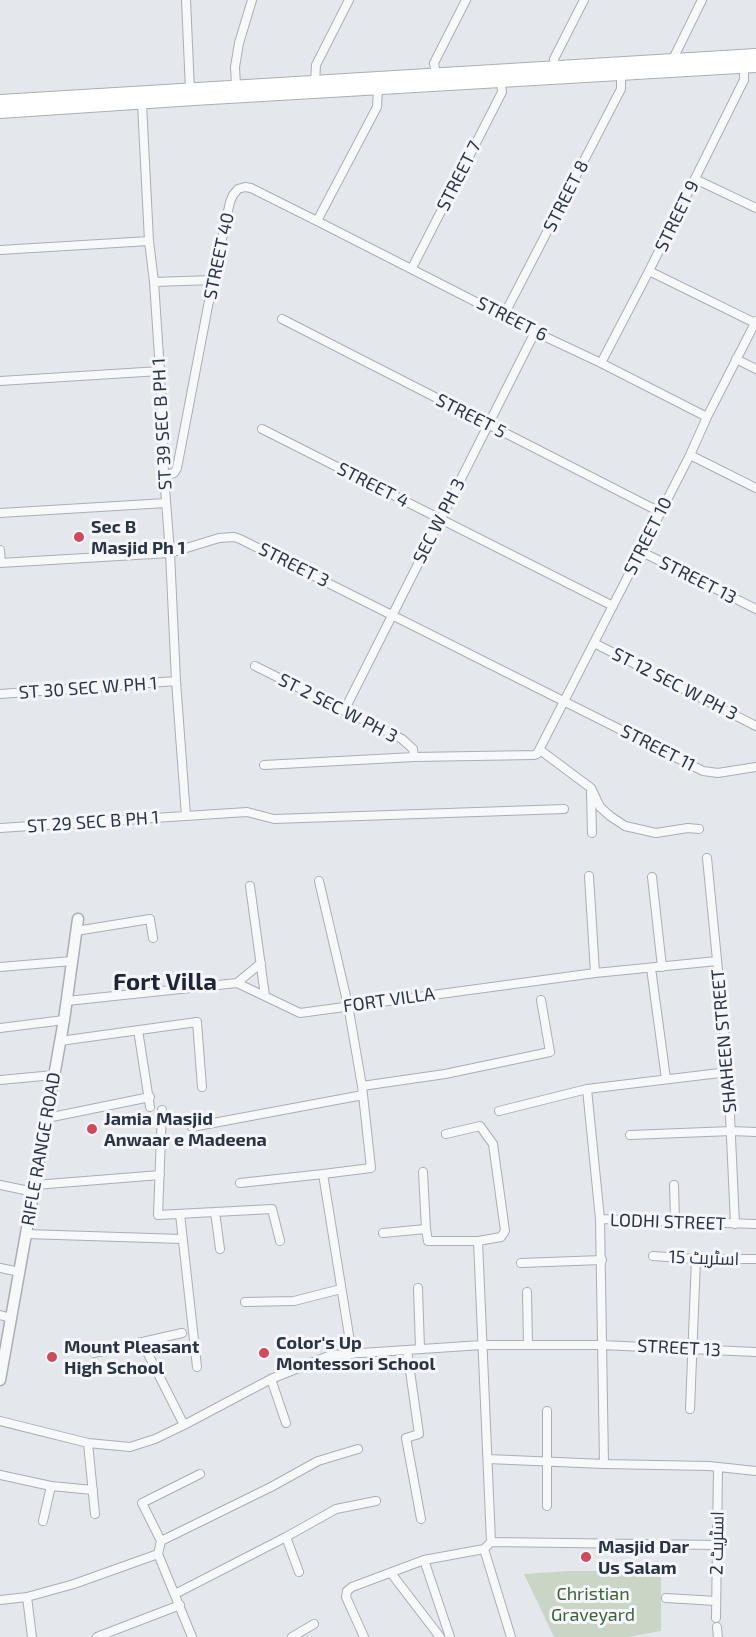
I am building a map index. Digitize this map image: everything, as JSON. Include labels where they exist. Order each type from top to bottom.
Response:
[{"type":"main road","points":[[0,101],[756,55]]},
{"type":"main road","points":[[0,112],[750,67]]},
{"type":"street","points":[[186,0],[190,90]]},
{"type":"street","points":[[236,86],[235,67],[239,43],[252,0]]},
{"type":"street","points":[[315,82],[316,65],[349,0]]},
{"type":"street","points":[[436,75],[434,63],[466,0]]},
{"type":"street","points":[[555,66],[554,59],[584,0]]},
{"type":"street","points":[[672,59],[702,0]]},
{"type":"street","name":"STREET 9","points":[[601,363],[750,67]]},
{"type":"street","name":"STREET 8","points":[[504,315],[621,89],[621,75]]},
{"type":"street","name":"STREET 7","points":[[412,268],[502,92],[501,82]]},
{"type":"street","points":[[317,220],[377,107],[378,88]]},
{"type":"street","name":"ST 39 SEC B PH 1","points":[[142,104],[186,816]]},
{"type":"street","points":[[695,179],[756,208]]},
{"type":"street","name":"STREET 40","points":[[164,475],[174,473],[181,454],[213,280],[232,195],[238,189],[251,188],[317,220]]},
{"type":"street","name":"STREET 6","points":[[317,220],[707,417]]},
{"type":"street","points":[[0,250],[149,241]]},
{"type":"street","points":[[649,271],[755,322]]},
{"type":"street","points":[[154,282],[213,280]]},
{"type":"street","name":"STREET 5","points":[[282,319],[660,512]]},
{"type":"street","name":"STREET 10","points":[[540,750],[755,322]]},
{"type":"street","name":"SEC W PH 3","points":[[344,711],[535,332]]},
{"type":"street","points":[[736,359],[756,369]]},
{"type":"street","points":[[0,381],[160,371]]},
{"type":"street","name":"STREET 4","points":[[261,429],[613,606]]},
{"type":"street","points":[[690,455],[756,488]]},
{"type":"street","points":[[0,513],[166,503]]},
{"type":"street","name":"STREET 3","points":[[0,563],[170,553],[219,538],[234,537],[565,701]]},
{"type":"street","points":[[0,550],[0,563]]},
{"type":"street","name":"STREET 13","points":[[640,551],[756,609]]},
{"type":"street","name":"ST 12 SEC W PH 3","points":[[594,643],[756,726]]},
{"type":"street","name":"ST 2 SEC W PH 3","points":[[255,666],[402,739],[413,749],[414,757]]},
{"type":"street","name":"ST 30 SEC W PH 1","points":[[0,694],[176,681]]},
{"type":"street","name":"STREET 11","points":[[565,701],[703,771],[718,773],[756,767]]},
{"type":"street","points":[[264,765],[414,757],[534,755],[540,750],[591,788],[600,807],[625,826],[656,833],[688,828],[699,829]]},
{"type":"street","points":[[591,788],[592,833]]},
{"type":"street","name":"ST 29 SEC B PH 1","points":[[0,828],[247,812],[274,819],[564,809]]},
{"type":"street","name":"SHAHEEN STREET","points":[[707,858],[728,1071],[735,1224]]},
{"type":"street","points":[[589,876],[596,973]]},
{"type":"street","points":[[652,877],[662,967]]},
{"type":"street","points":[[240,1183],[371,1168],[362,1090],[348,1005],[319,881]]},
{"type":"street","points":[[250,886],[265,996]]},
{"type":"street","name":"RIFLE RANGE ROAD","points":[[1,1373],[6,1317],[20,1272],[64,1020],[78,919]]},
{"type":"street","points":[[76,931],[150,919],[153,938]]},
{"type":"street","points":[[0,967],[72,961]]},
{"type":"street","name":"FORT VILLA","points":[[237,983],[300,1013],[596,973],[717,961]]},
{"type":"street","points":[[67,1001],[237,983],[261,963]]},
{"type":"street","points":[[651,969],[666,1079]]},
{"type":"street","points":[[192,1127],[549,1052],[541,1000]]},
{"type":"street","points":[[0,1028],[64,1020]]},
{"type":"street","points":[[60,1041],[197,1022],[202,1087]]},
{"type":"street","points":[[138,1030],[150,1107]]},
{"type":"street","points":[[499,1111],[587,1089],[728,1071]]},
{"type":"street","points":[[0,1080],[54,1076]]},
{"type":"street","points":[[587,1089],[602,1260],[604,1464]]},
{"type":"street","points":[[47,1118],[150,1097]]},
{"type":"street","points":[[162,1110],[158,1215],[272,1209],[280,1240]]},
{"type":"street","points":[[423,1172],[426,1229],[429,1241],[477,1241],[501,1237],[505,1231],[493,1144],[480,1126],[446,1134]]},
{"type":"street","points":[[630,1135],[756,1132]]},
{"type":"street","points":[[323,1174],[352,1354]]},
{"type":"street","points":[[0,1185],[34,1189],[159,1175]]},
{"type":"street","points":[[674,1185],[675,1221]]},
{"type":"street","points":[[215,1212],[220,1249]]},
{"type":"street","points":[[180,1214],[197,1367]]},
{"type":"street","name":"LODHI STREET","points":[[600,1219],[756,1224]]},
{"type":"street","points":[[383,1233],[426,1229]]},
{"type":"street","points":[[26,1234],[182,1239]]},
{"type":"street","points":[[477,1241],[491,1542]]},
{"type":"street","name":"اسٹریٹ 15","points":[[652,1256],[756,1259]]},
{"type":"street","points":[[690,1409],[696,1259]]},
{"type":"street","points":[[521,1263],[602,1260]]},
{"type":"street","points":[[0,1268],[20,1272]]},
{"type":"street","points":[[418,1288],[420,1349]]},
{"type":"street","points":[[245,1302],[294,1301],[341,1289]]},
{"type":"street","points":[[527,1292],[528,1345]]},
{"type":"street","points":[[94,1353],[182,1333]]},
{"type":"street","points":[[142,1342],[184,1425]]},
{"type":"street","name":"STREET 13","points":[[0,1420],[88,1443],[130,1447],[155,1439],[271,1379],[330,1356],[482,1345],[602,1345],[756,1352]]},
{"type":"street","points":[[407,1350],[419,1434],[406,1438],[421,1519]]},
{"type":"street","points":[[271,1379],[286,1422]]},
{"type":"street","points":[[546,1411],[547,1506]]},
{"type":"street","points":[[88,1443],[95,1514]]},
{"type":"street","points":[[161,1541],[271,1487],[318,1461],[358,1449]]},
{"type":"street","points":[[488,1459],[713,1466],[756,1471]]},
{"type":"street","name":"اسٹریٹ 2","points":[[713,1466],[718,1637]]},
{"type":"street","points":[[192,1637],[158,1554],[161,1541],[142,1503],[200,1474]]},
{"type":"street","points":[[0,1475],[51,1486],[93,1490]]},
{"type":"street","points":[[43,1521],[51,1486]]},
{"type":"street","points":[[175,1594],[336,1509],[376,1501]]},
{"type":"street","points":[[286,1537],[299,1572]]},
{"type":"street","points":[[364,1637],[346,1597],[347,1591],[352,1587],[424,1560],[484,1549],[491,1542],[717,1545]]},
{"type":"street","points":[[484,1549],[511,1637]]},
{"type":"street","points":[[0,1600],[27,1597],[74,1584],[158,1554]]},
{"type":"street","points":[[424,1560],[450,1637]]},
{"type":"street","points":[[391,1573],[440,1637]]},
{"type":"street","points":[[27,1597],[32,1637]]},
{"type":"street","points":[[666,1598],[716,1601]]},
{"type":"street","points":[[97,1637],[180,1605]]},
{"type":"street","points":[[291,1637],[314,1624]]},
{"type":"green space","name":"Christian Graveyard","points":[[569,1571],[661,1571],[661,1631],[628,1637],[554,1637],[524,1574]]},
{"type":"place","name":"Sec B Masjid Ph 1","points":[[79,537]]},
{"type":"place","name":"Jamia Masjid Anwaar e Madeena","points":[[92,1129]]},
{"type":"place","name":"Color's Up Montessori School","points":[[264,1353]]},
{"type":"place","name":"Mount Pleasant High School","points":[[52,1357]]},
{"type":"place","name":"Masjid Dar Us Salam","points":[[586,1557]]},
{"type":"district","name":"Fort Villa","points":[[165,982]]}]
